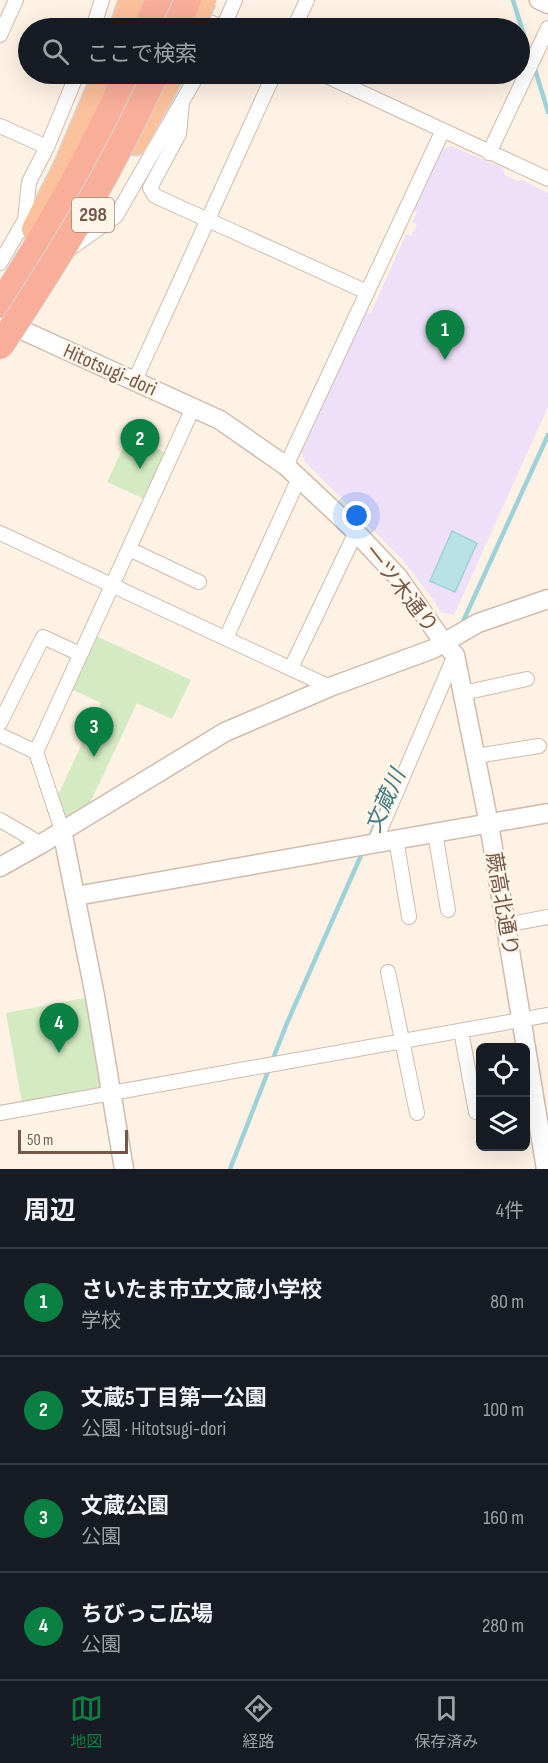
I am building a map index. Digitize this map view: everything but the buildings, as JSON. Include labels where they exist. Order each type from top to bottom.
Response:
[{"type":"highway","points":[[125,18],[131,0]]},
{"type":"highway","points":[[152,18],[160,0]]},
{"type":"highway","points":[[180,18],[188,0]]},
{"type":"highway","points":[[196,18],[204,0]]},
{"type":"highway","name":"298","points":[[0,285],[30,236],[65,168],[101,84]]},
{"type":"highway","points":[[0,305],[75,178],[122,84]]},
{"type":"highway","points":[[4,335],[43,282],[97,191],[150,84]]},
{"type":"highway","name":"298","points":[[4,335],[71,248],[111,188],[167,84]]},
{"type":"street","points":[[0,35],[16,0]]},
{"type":"street","points":[[96,18],[102,0]]},
{"type":"street","points":[[160,0],[200,18]]},
{"type":"street","points":[[227,18],[235,0]]},
{"type":"street","points":[[299,18],[307,0]]},
{"type":"street","points":[[539,0],[548,4]]},
{"type":"street","points":[[530,64],[548,27]]},
{"type":"street","points":[[0,263],[25,220],[29,182],[47,147],[73,84]]},
{"type":"street","points":[[71,248],[116,216],[163,131],[192,84]]},
{"type":"street","points":[[135,380],[269,84]]},
{"type":"street","points":[[344,84],[548,179]]},
{"type":"street","points":[[489,153],[520,84]]},
{"type":"street","points":[[182,102],[179,134],[150,188],[155,196],[367,292]]},
{"type":"street","points":[[0,126],[47,147]]},
{"type":"street","points":[[226,638],[367,292],[443,130]]},
{"type":"street","name":"Hitotsugi-dori","points":[[4,335],[135,380],[193,408]]},
{"type":"street","points":[[124,1169],[76,896],[62,830],[36,752],[193,408]]},
{"type":"street","name":"一ツ木通り","points":[[193,408],[220,420],[292,472],[356,532],[398,578],[450,647]]},
{"type":"street","points":[[291,668],[356,532]]},
{"type":"street","points":[[0,533],[330,687]]},
{"type":"street","points":[[129,549],[199,582]]},
{"type":"street","points":[[375,842],[450,647],[469,628],[478,623],[548,599]]},
{"type":"street","points":[[36,752],[1,734],[43,637],[80,654]]},
{"type":"street","points":[[0,867],[225,732],[330,687],[434,649],[450,647]]},
{"type":"street","name":"蕨高北通り","points":[[450,647],[463,693],[489,824],[546,1169]]},
{"type":"street","points":[[463,693],[527,679]]},
{"type":"street","points":[[476,756],[539,746]]},
{"type":"street","points":[[76,896],[548,813]]},
{"type":"street","points":[[0,819],[41,844]]},
{"type":"street","points":[[435,832],[448,910]]},
{"type":"street","points":[[396,839],[409,917]]},
{"type":"street","points":[[505,925],[548,917]]},
{"type":"street","points":[[388,972],[417,1113]]},
{"type":"street","points":[[0,1113],[548,1015]]},
{"type":"street","points":[[460,1031],[476,1112]]},
{"type":"shaded area","points":[[451,146],[503,168],[505,175],[517,181],[522,180],[548,193],[548,407],[454,615],[440,612],[433,599],[402,559],[305,462],[301,452],[365,311],[371,313],[406,234],[411,236],[417,224],[412,222],[417,212],[413,210],[443,149]]},
{"type":"green space","points":[[129,435],[172,456],[151,502],[107,482]]},
{"type":"green space","points":[[94,635],[191,680],[172,719],[137,703],[90,803],[69,817],[64,814],[58,795],[101,703],[69,688]]},
{"type":"green space","points":[[95,996],[113,1093],[23,1109],[6,1013]]},
{"type":"water","points":[[452,531],[477,543],[455,592],[430,581]]},
{"type":"waterway","points":[[513,0],[519,18]]},
{"type":"waterway","points":[[534,66],[548,112]]},
{"type":"waterway","name":"文蔵川","points":[[461,626],[548,435]]},
{"type":"waterway","name":"文蔵川","points":[[368,841],[381,810]]},
{"type":"waterway","name":"文蔵川","points":[[230,1169],[287,1023],[363,851]]},
{"type":"place","name":"さいたま市立文蔵小学校","points":[[445,360]]},
{"type":"place","name":"文蔵5丁目第一公園","points":[[140,469]]},
{"type":"place","name":"文蔵公園","points":[[94,757]]},
{"type":"place","name":"ちびっこ広場","points":[[59,1053]]}]
